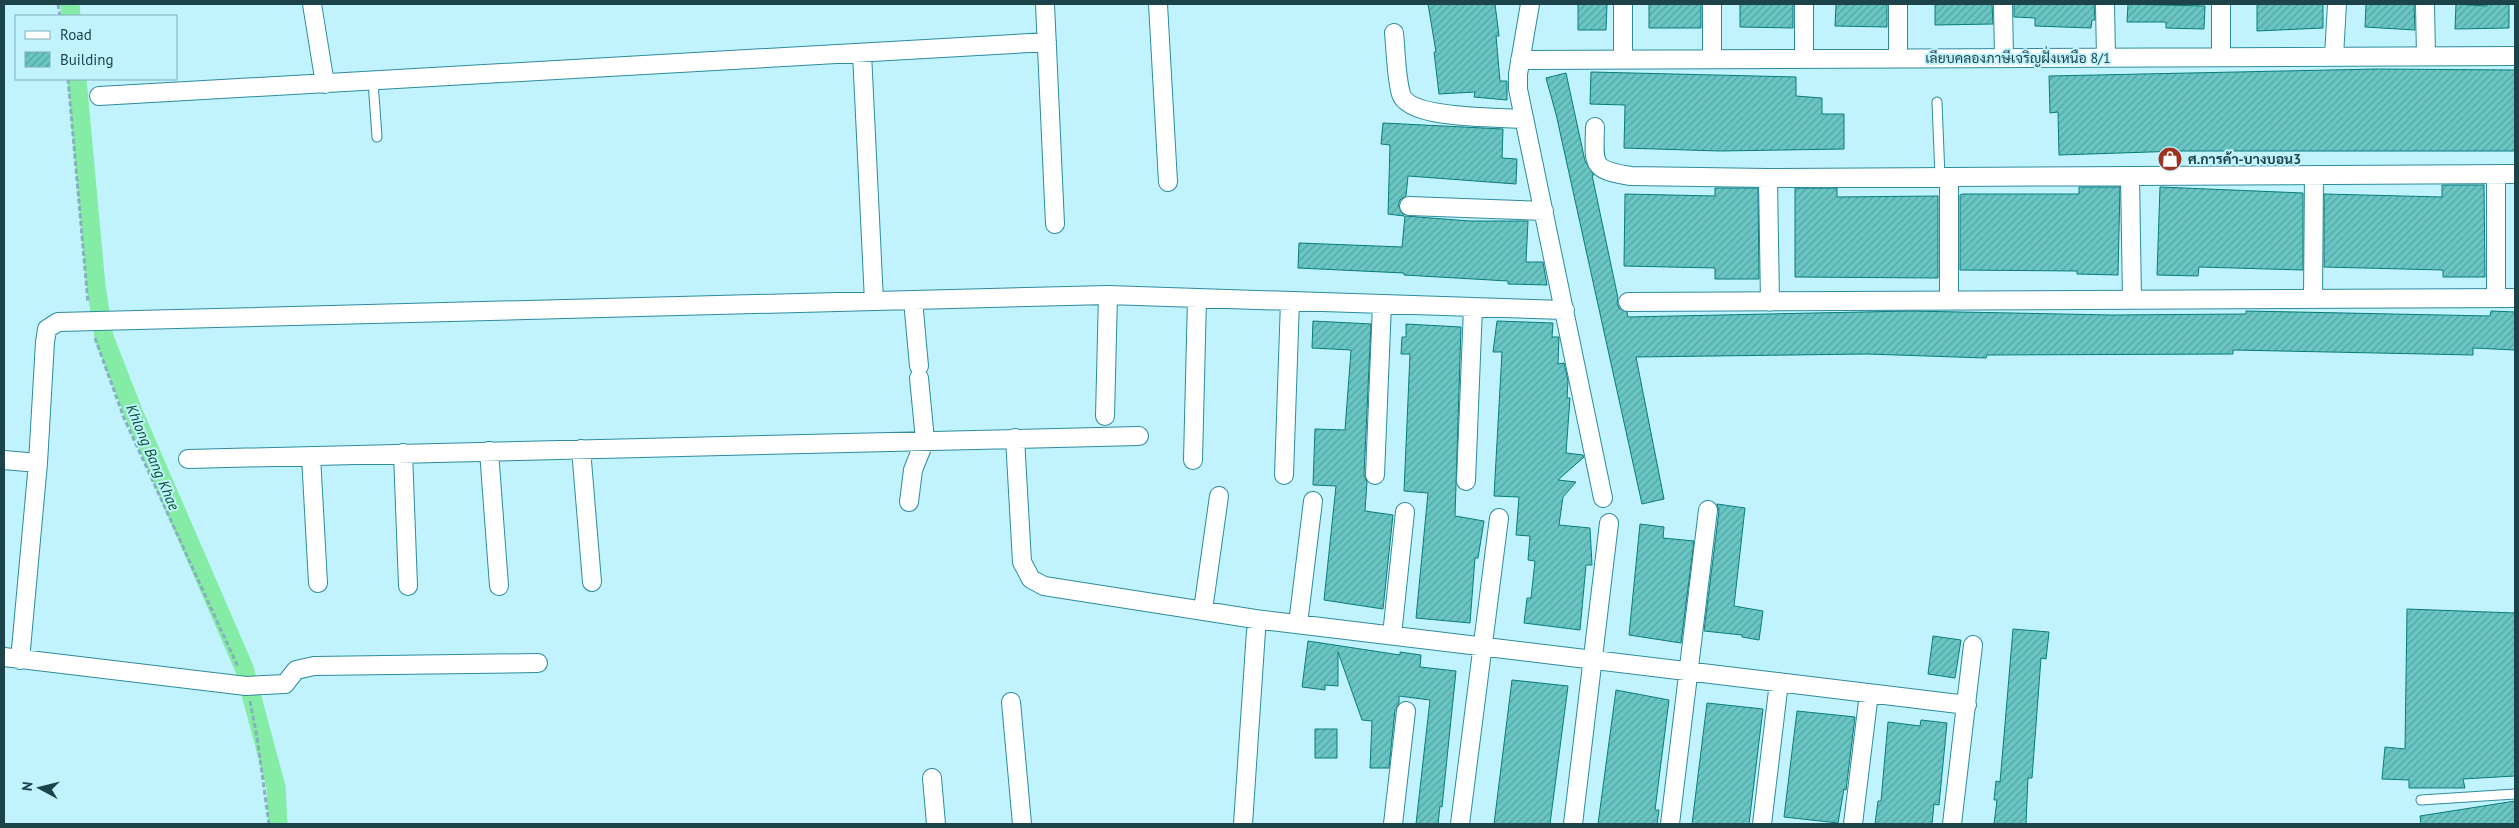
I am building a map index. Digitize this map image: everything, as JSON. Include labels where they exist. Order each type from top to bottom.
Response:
[{"type":"street","points":[[312,4],[325,84]]},
{"type":"street","points":[[1046,4],[1055,224]]},
{"type":"street","points":[[1158,4],[1168,182]]},
{"type":"street","points":[[1530,4],[1520,60],[1518,89],[1603,498]]},
{"type":"street","points":[[1623,4],[1623,60]]},
{"type":"street","points":[[1712,4],[1712,59]]},
{"type":"street","points":[[1804,4],[1804,59]]},
{"type":"street","points":[[1898,4],[1898,58]]},
{"type":"street","points":[[2003,4],[2004,58]]},
{"type":"street","points":[[2105,4],[2106,58]]},
{"type":"street","points":[[2221,4],[2221,57]]},
{"type":"street","points":[[2334,56],[2337,4]]},
{"type":"street","points":[[2425,4],[2426,56]]},
{"type":"street","points":[[1394,33],[1401,96],[1412,107],[1441,114],[1524,118]]},
{"type":"street","points":[[99,96],[1047,42]]},
{"type":"street","points":[[862,53],[874,301]]},
{"type":"street","name":"เลียบคลองภาษีเจริญฝั่งเหนือ 8/1","points":[[1520,60],[2515,56]]},
{"type":"street","points":[[1595,127],[1594,158],[1601,168],[1609,173],[1631,176],[1768,178],[2515,174]]},
{"type":"street","points":[[2496,174],[2496,298]]},
{"type":"street","points":[[2313,299],[2314,175]]},
{"type":"street","points":[[2130,176],[2132,300]]},
{"type":"street","points":[[1945,177],[1949,301]]},
{"type":"street","points":[[1768,178],[1770,302]]},
{"type":"street","points":[[1409,206],[1544,211]]},
{"type":"street","points":[[538,663],[314,666],[296,670],[287,682],[283,684],[254,685],[12,659],[38,463],[47,328],[58,322],[126,319],[1108,295],[1565,310]]},
{"type":"street","points":[[1105,416],[1108,295]]},
{"type":"street","points":[[1193,460],[1197,298]]},
{"type":"street","points":[[1628,302],[2515,298]]},
{"type":"street","points":[[909,502],[913,470],[925,440],[913,300]]},
{"type":"street","points":[[1284,475],[1290,301]]},
{"type":"street","points":[[1375,475],[1382,304]]},
{"type":"street","points":[[1466,481],[1473,307]]},
{"type":"street","points":[[188,459],[1140,436]]},
{"type":"street","points":[[1015,438],[1022,562],[1031,579],[1044,586],[1298,624],[1967,705]]},
{"type":"street","points":[[582,449],[592,582]]},
{"type":"street","points":[[489,451],[499,586]]},
{"type":"street","points":[[403,454],[408,586]]},
{"type":"street","points":[[311,456],[318,583]]},
{"type":"street","points":[[4,460],[38,463]]},
{"type":"street","points":[[1203,610],[1219,496]]},
{"type":"street","points":[[1298,624],[1313,501]]},
{"type":"street","points":[[1670,824],[1708,510]]},
{"type":"street","points":[[1392,635],[1405,512]]},
{"type":"street","points":[[1460,824],[1499,518]]},
{"type":"street","points":[[1573,824],[1609,523]]},
{"type":"street","points":[[1242,824],[1256,631]]},
{"type":"street","points":[[1952,824],[1973,645]]},
{"type":"street","points":[[1762,824],[1779,682]]},
{"type":"street","points":[[1852,824],[1869,693]]},
{"type":"street","points":[[1011,702],[1022,824]]},
{"type":"street","points":[[1393,824],[1406,711]]},
{"type":"street","points":[[932,778],[936,824]]},
{"type":"lane","points":[[373,81],[377,137]]},
{"type":"lane","points":[[1937,102],[1945,177]]},
{"type":"lane","points":[[2421,800],[2515,794]]},
{"type":"path","points":[[68,80],[89,322],[124,418],[254,685],[257,737],[269,824]]},
{"type":"building","points":[[1428,4],[1495,4],[1499,36],[1496,36],[1500,81],[1507,81],[1507,100],[1474,97],[1475,92],[1439,94],[1434,52],[1436,52]]},
{"type":"building","points":[[1578,4],[1607,4],[1606,30],[1578,30]]},
{"type":"building","points":[[1649,4],[1701,4],[1701,28],[1649,28]]},
{"type":"building","points":[[1740,4],[1793,4],[1793,28],[1740,27]]},
{"type":"building","points":[[1836,4],[1887,4],[1887,27],[1835,26]]},
{"type":"building","points":[[1935,4],[1992,4],[1993,24],[1935,25]]},
{"type":"building","points":[[2014,4],[2094,4],[2095,20],[2092,20],[2091,28],[2035,26],[2035,18],[2014,17]]},
{"type":"building","points":[[2128,4],[2205,6],[2204,29],[2166,28],[2166,22],[2127,22]]},
{"type":"building","points":[[2257,4],[2323,4],[2323,28],[2257,31]]},
{"type":"building","points":[[2366,4],[2414,4],[2415,30],[2365,27]]},
{"type":"building","points":[[2456,4],[2487,6],[2487,4],[2509,4],[2509,28],[2455,29]]},
{"type":"building","points":[[2377,69],[2515,70],[2515,151],[2180,151],[2059,155],[2058,112],[2050,113],[2049,76]]},
{"type":"building","points":[[1591,72],[1796,77],[1796,96],[1822,98],[1822,114],[1844,114],[1844,149],[1720,151],[1624,148],[1625,105],[1590,104]]},
{"type":"building","points":[[1566,73],[1585,161],[1594,175],[1592,175],[1618,298],[1617,303],[1619,308],[1627,312],[1628,317],[1909,311],[2112,315],[2246,314],[2246,311],[2490,316],[2491,311],[2515,312],[2515,350],[2473,348],[2473,355],[2233,350],[2233,354],[1987,355],[1986,358],[1867,354],[1636,357],[1664,499],[1642,504],[1556,114],[1546,78]]},
{"type":"building","points":[[1383,123],[1503,129],[1502,158],[1517,159],[1516,184],[1408,176],[1406,196],[1400,200],[1398,205],[1404,216],[1388,214],[1390,145],[1381,144]]},
{"type":"building","points":[[2442,185],[2484,185],[2485,277],[2443,277],[2443,270],[2324,267],[2324,194],[2442,197]]},
{"type":"building","points":[[2079,187],[2120,187],[2118,275],[2077,274],[2077,271],[1960,270],[1960,195],[2079,194]]},
{"type":"building","points":[[2160,187],[2303,193],[2303,270],[2199,267],[2198,276],[2157,275]]},
{"type":"building","points":[[1715,188],[1758,188],[1759,279],[1715,279],[1715,268],[1624,266],[1625,194],[1715,196]]},
{"type":"building","points":[[1795,188],[1837,188],[1837,197],[1938,196],[1938,278],[1795,277]]},
{"type":"building","points":[[1405,216],[1470,221],[1528,221],[1526,262],[1543,262],[1547,285],[1508,284],[1508,281],[1404,275],[1404,273],[1298,268],[1299,243],[1402,247]]},
{"type":"building","points":[[1313,321],[1371,324],[1364,475],[1367,482],[1365,511],[1393,515],[1383,609],[1324,600],[1336,486],[1313,485],[1315,429],[1345,430],[1351,350],[1312,348]]},
{"type":"building","points":[[1497,321],[1553,323],[1552,337],[1559,337],[1558,364],[1564,363],[1568,381],[1567,398],[1570,398],[1566,453],[1583,455],[1584,457],[1558,480],[1576,482],[1563,497],[1559,525],[1590,528],[1592,565],[1586,565],[1580,630],[1524,623],[1527,598],[1531,598],[1535,561],[1528,560],[1530,536],[1516,535],[1519,497],[1494,496],[1502,352],[1493,352]]},
{"type":"building","points":[[1406,324],[1461,327],[1455,516],[1484,521],[1478,558],[1475,558],[1470,623],[1416,618],[1428,493],[1404,491],[1410,354],[1401,354],[1402,337],[1406,337]]},
{"type":"building","points":[[1717,504],[1745,508],[1734,606],[1763,611],[1759,640],[1742,637],[1742,635],[1704,631],[1719,511]]},
{"type":"building","points":[[1640,524],[1664,527],[1663,538],[1694,541],[1681,643],[1629,635]]},
{"type":"building","points":[[2407,609],[2515,613],[2515,776],[2463,779],[2465,788],[2409,788],[2409,780],[2382,779],[2385,747],[2405,749]]},
{"type":"building","points":[[2013,629],[2049,632],[2046,659],[2041,658],[2032,778],[2028,778],[2026,824],[1994,824],[1997,800],[1994,800],[1996,781],[2000,782]]},
{"type":"building","points":[[1933,636],[1961,640],[1955,678],[1928,674]]},
{"type":"building","points":[[1308,641],[1400,655],[1400,652],[1421,655],[1420,667],[1456,671],[1442,807],[1440,806],[1438,824],[1416,824],[1430,700],[1399,696],[1399,703],[1395,710],[1389,768],[1370,768],[1372,721],[1362,720],[1338,652],[1338,686],[1325,685],[1325,690],[1302,687]]},
{"type":"building","points":[[1512,680],[1568,686],[1550,824],[1494,824]]},
{"type":"building","points":[[1616,690],[1669,700],[1655,810],[1659,810],[1657,824],[1598,824]]},
{"type":"building","points":[[1707,703],[1763,709],[1749,824],[1692,824]]},
{"type":"building","points":[[1797,711],[1855,717],[1846,790],[1844,789],[1838,823],[1784,817]]},
{"type":"building","points":[[1921,720],[1947,723],[1939,805],[1934,804],[1932,824],[1875,824],[1878,801],[1881,801],[1888,722],[1920,726]]},
{"type":"building","points":[[1315,729],[1337,729],[1337,758],[1315,758]]},
{"type":"building","points":[[2515,801],[2515,824],[2421,824],[2420,816]]},
{"type":"waterway","name":"Khlong Bang Khae","points":[[70,4],[71,15]]},
{"type":"waterway","name":"Khlong Bang Khae","points":[[77,80],[96,286],[104,337],[134,414],[244,668],[276,787],[278,824]]},
{"type":"place","name":"ศ.การค้า-บางบอน3","points":[[2170,159]]}]
